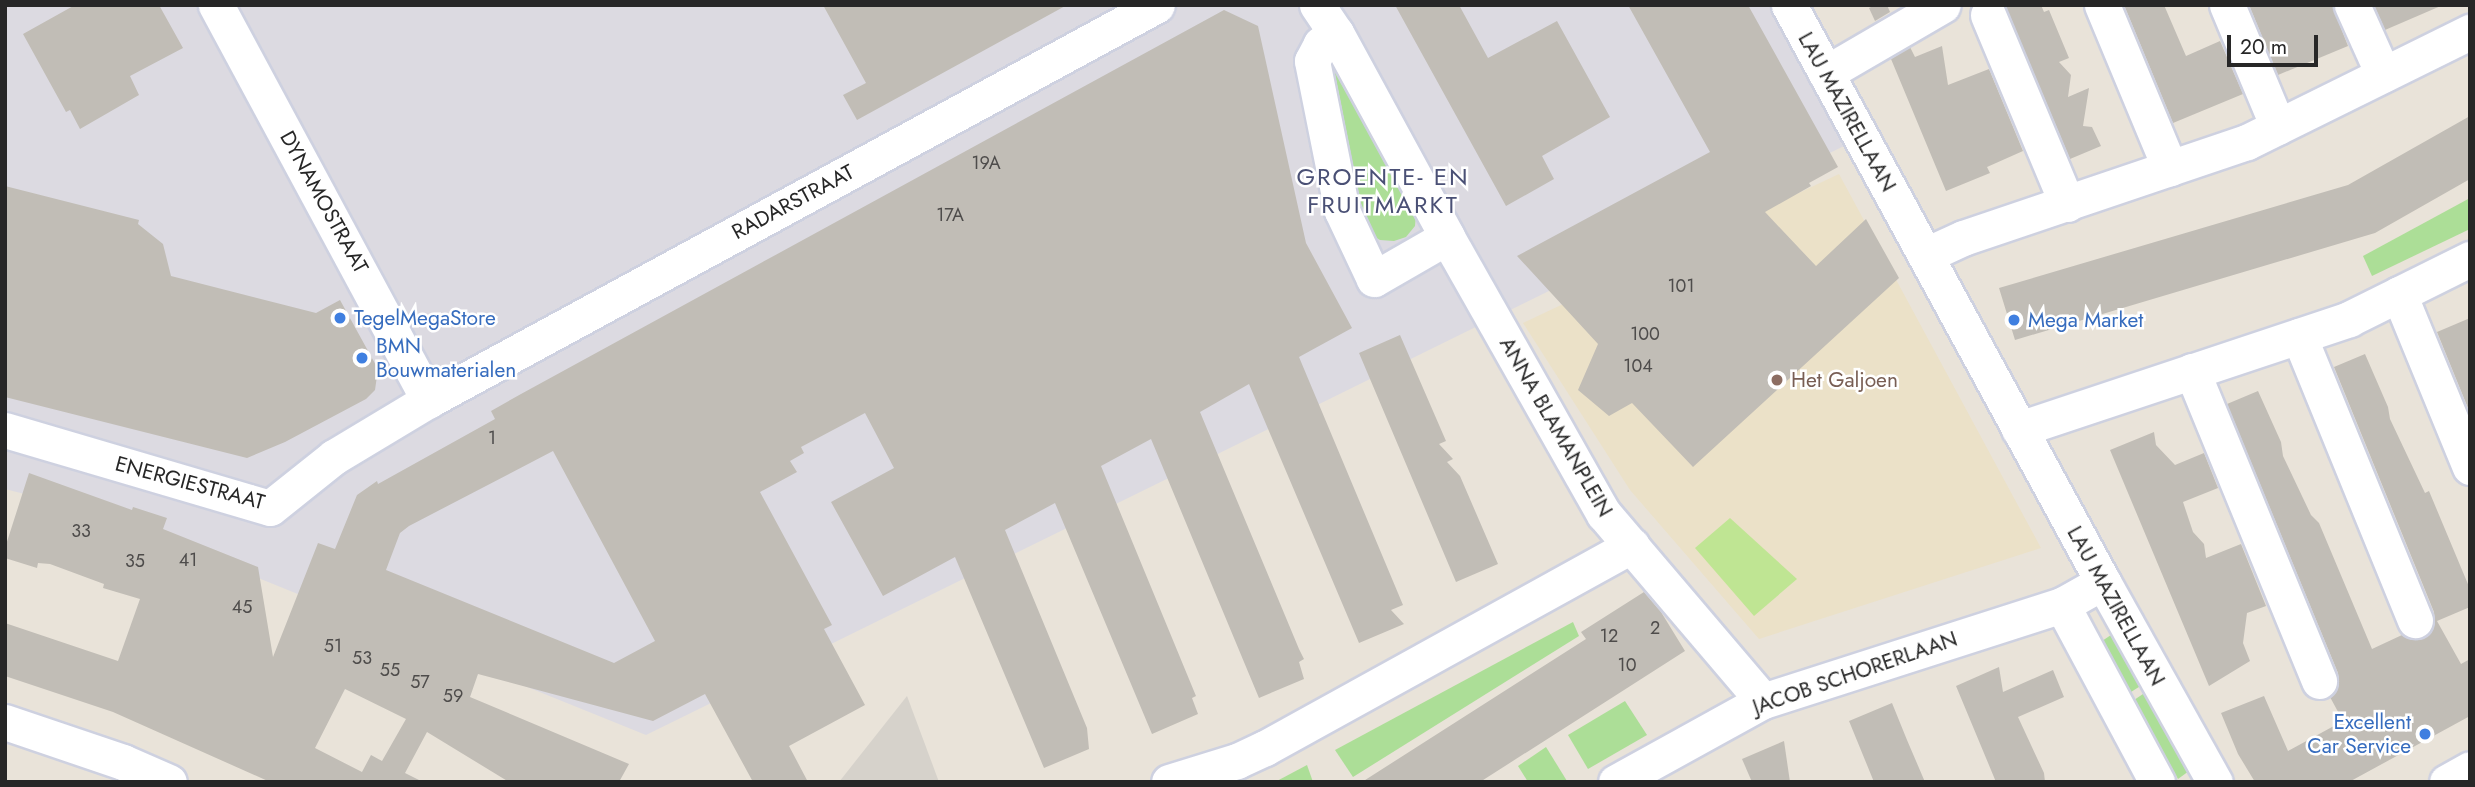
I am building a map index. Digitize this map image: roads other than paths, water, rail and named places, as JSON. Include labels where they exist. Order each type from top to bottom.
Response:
[{"type":"street","name":"DYNAMOSTRAAT","points":[[216,5],[429,400]]},
{"type":"street","name":"RADARSTRAAT","points":[[429,400],[1157,5]]},
{"type":"street","name":"LAU MAZIRELLAAN","points":[[1789,5],[2019,429],[2215,782]]},
{"type":"street","points":[[1826,74],[1944,5]]},
{"type":"street","points":[[2102,5],[2170,169]]},
{"type":"street","points":[[2227,5],[2278,127]]},
{"type":"street","points":[[2352,5],[2383,74]]},
{"type":"street","points":[[1988,15],[2067,204]]},
{"type":"street","points":[[1326,19],[1321,44],[1312,61],[1342,211],[1374,279],[1447,237]]},
{"type":"street","name":"ANNA BLAMANPLEIN","points":[[1326,19],[1604,513],[1763,701]]},
{"type":"street","points":[[1926,255],[1962,238],[2247,142],[2470,32]]},
{"type":"street","points":[[2019,429],[2349,319],[2470,259]]},
{"type":"street","points":[[2399,294],[2470,467]]},
{"type":"street","points":[[2299,336],[2415,620]]},
{"type":"street","points":[[2192,371],[2319,681]]},
{"type":"street","name":"ENERGIESTRAAT","points":[[5,430],[270,508],[334,457],[429,400]]},
{"type":"street","points":[[1169,782],[1237,761],[1265,748],[1632,545]]},
{"type":"street","name":"JACOB SCHORERLAAN","points":[[1616,782],[1763,701],[2062,605],[2103,582]]},
{"type":"street","points":[[2062,605],[2158,782]]},
{"type":"street","points":[[5,722],[123,762],[169,782]]},
{"type":"street","points":[[2447,782],[2470,769]]},
{"type":"place","name":"TegelMegaStore","points":[[340,318]]},
{"type":"place","name":"Mega Market","points":[[2014,320]]},
{"type":"place","name":"BMN Bouwmaterialen","points":[[362,358]]},
{"type":"place","name":"Het Galjoen","points":[[1777,380]]},
{"type":"place","name":"Excellent Car Service","points":[[2425,734]]},
{"type":"district","name":"GROENTE- EN FRUITMARKT","points":[[1383,191]]}]
